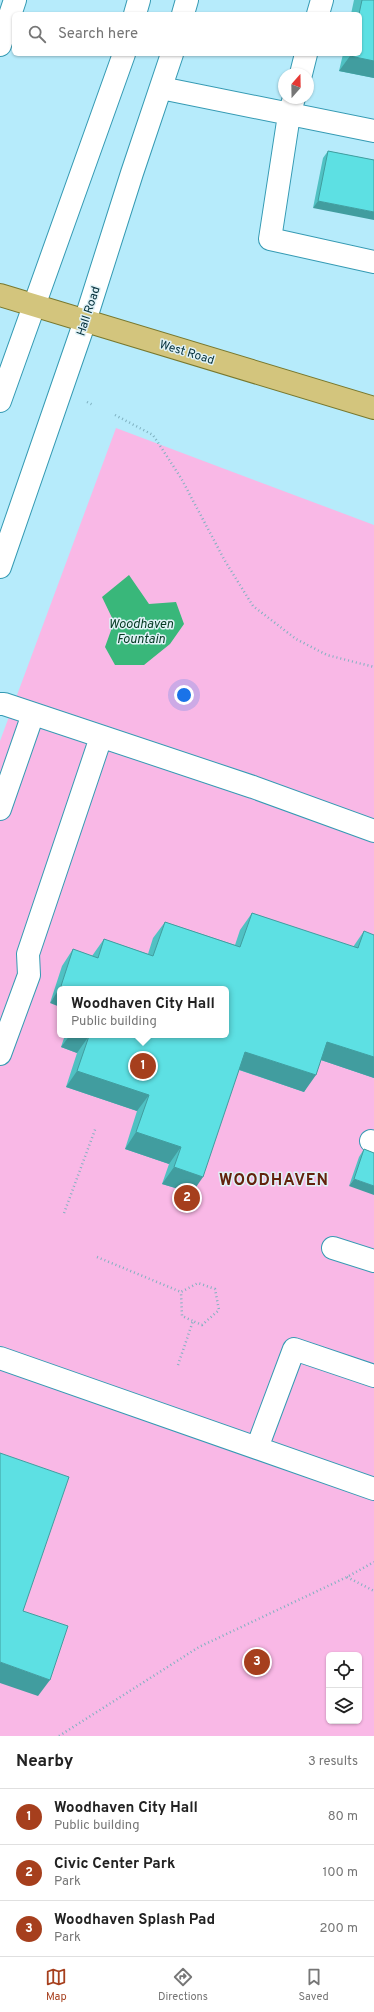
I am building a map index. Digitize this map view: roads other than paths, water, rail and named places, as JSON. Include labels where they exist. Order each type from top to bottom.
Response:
[{"type":"main road","name":"West Road","points":[[0,294],[34,306],[374,408]]},
{"type":"street","points":[[0,45],[15,0]]},
{"type":"street","points":[[135,12],[138,0]]},
{"type":"street","points":[[184,12],[187,0]]},
{"type":"street","points":[[319,12],[322,0]]},
{"type":"street","points":[[0,401],[123,56]]},
{"type":"street","name":"Hall Road","points":[[0,567],[4,544],[86,321],[132,172],[171,56]]},
{"type":"street","points":[[302,68],[306,56]]},
{"type":"street","points":[[161,88],[291,106],[374,131]]},
{"type":"street","points":[[291,106],[270,239],[374,262]]},
{"type":"street","points":[[0,704],[101,736],[252,787],[374,831]]},
{"type":"street","points":[[0,809],[33,714]]},
{"type":"street","points":[[0,1054],[30,975],[28,954],[101,736]]},
{"type":"street","points":[[333,1248],[374,1261]]},
{"type":"street","points":[[258,1448],[294,1349],[374,1376]]},
{"type":"street","points":[[0,1358],[374,1489]]},
{"type":"water","name":"Woodhaven Fountain","points":[[129,575],[149,604],[176,602],[184,624],[170,644],[144,665],[115,665],[105,647],[114,622],[102,597]]},
{"type":"place","name":"Woodhaven City Hall","points":[[143,1066]]},
{"type":"place","name":"Civic Center Park","points":[[187,1198]]},
{"type":"place","name":"Woodhaven Splash Pad","points":[[257,1662]]},
{"type":"district","name":"WOODHAVEN","points":[[274,1179]]}]
